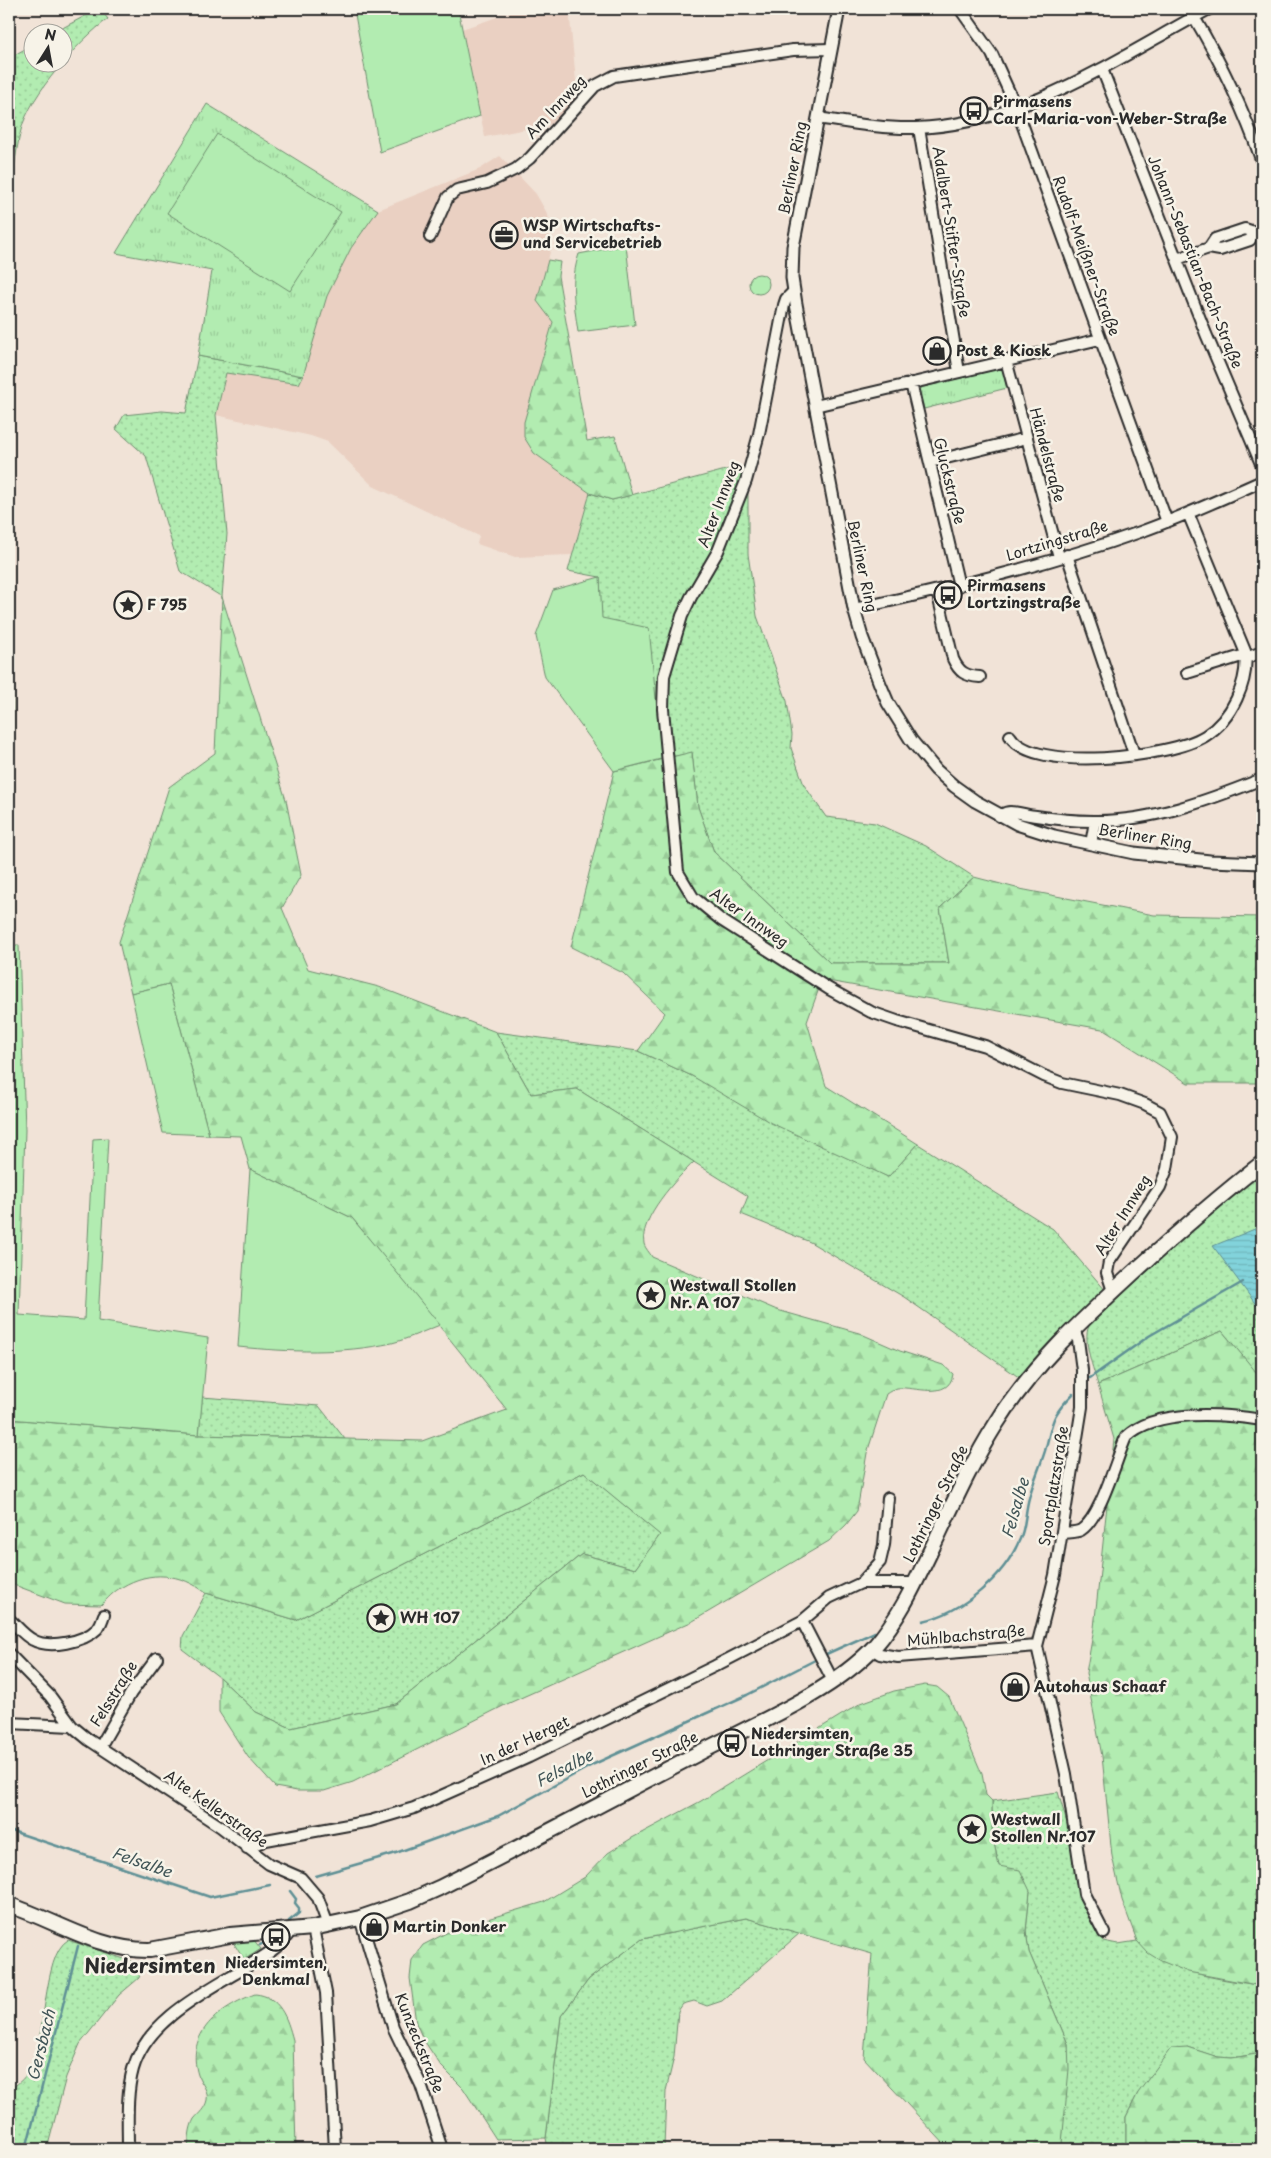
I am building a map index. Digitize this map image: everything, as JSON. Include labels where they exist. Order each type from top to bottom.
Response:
[{"type":"main road","name":"Lothringer Straße","points":[[9,1905],[101,1942],[136,1950],[150,1950],[230,1935],[313,1928],[360,1918],[410,1901],[448,1884],[789,1707],[833,1681],[872,1649],[901,1612],[957,1495],[995,1425],[1020,1390],[1074,1329],[1113,1292],[1188,1223],[1262,1163]]},
{"type":"street","name":"Berliner Ring","points":[[838,9],[793,247],[792,263],[794,291],[854,609],[869,658],[886,697],[911,740],[936,770],[974,801],[999,816],[1036,831],[1092,844],[1175,858],[1262,862]]},
{"type":"street","name":"Rudolf-Meißner-Straße","points":[[960,9],[992,54],[1016,107],[1167,522]]},
{"type":"street","points":[[818,118],[879,127],[919,128],[956,123],[1016,107],[1047,96],[1102,69],[1209,9]]},
{"type":"street","points":[[1194,17],[1240,100],[1262,162]]},
{"type":"street","name":"Am Innweg","points":[[430,237],[438,215],[448,197],[457,190],[487,183],[516,169],[530,158],[595,86],[607,79],[632,73],[793,50],[831,49]]},
{"type":"street","name":"Johann-Sebastian-Bach-Straße","points":[[1102,69],[1206,334],[1262,466]]},
{"type":"street","name":"Adalbert-Stifter-Straße","points":[[919,128],[959,372]]},
{"type":"street","points":[[1177,259],[1208,248],[1215,239],[1245,229],[1258,230]]},
{"type":"street","name":"Alter Innweg","points":[[794,291],[786,299],[784,305],[761,424],[746,481],[718,551],[690,597],[682,616],[664,676],[663,709],[678,872],[693,897],[721,920],[829,989],[871,1012],[985,1046],[1062,1083],[1128,1098],[1160,1112],[1172,1137],[1168,1169],[1160,1187],[1109,1262],[1107,1273],[1113,1292]]},
{"type":"street","points":[[815,406],[1100,339]]},
{"type":"street","name":"Händelstraße","points":[[1006,360],[1026,438],[1063,556],[1134,754]]},
{"type":"street","name":"Gluckstraße","points":[[911,383],[959,586]]},
{"type":"street","points":[[930,462],[1026,438]]},
{"type":"street","name":"Lortzingstraße","points":[[854,609],[959,586],[1063,556],[1167,522],[1262,481]]},
{"type":"street","points":[[1010,736],[1013,742],[1027,751],[1049,756],[1097,759],[1178,746],[1198,739],[1214,729],[1229,712],[1236,700],[1244,674],[1246,656],[1188,513]]},
{"type":"street","points":[[937,591],[953,659],[962,673],[980,677]]},
{"type":"street","points":[[1187,673],[1262,652]]},
{"type":"street","points":[[999,816],[1005,812],[1012,812],[1053,819],[1095,821],[1150,815],[1206,800],[1262,779]]},
{"type":"street","points":[[1092,844],[1095,821]]},
{"type":"street","name":"Sportplatzstraße","points":[[1037,1646],[1052,1595],[1082,1399],[1080,1354],[1074,1329]]},
{"type":"street","points":[[1062,1533],[1077,1532],[1083,1529],[1089,1522],[1103,1496],[1126,1437],[1140,1427],[1172,1418],[1192,1415],[1219,1415],[1262,1420]]},
{"type":"street","name":"In der Herget","points":[[247,1848],[266,1840],[370,1821],[414,1808],[529,1757],[802,1621],[829,1598],[861,1583],[880,1562],[884,1545],[888,1498]]},
{"type":"street","name":"In der Herget","points":[[861,1583],[916,1583]]},
{"type":"street","points":[[9,1619],[28,1638],[35,1642],[50,1644],[87,1636],[99,1626],[104,1615]]},
{"type":"street","points":[[802,1621],[833,1681]]},
{"type":"street","name":"Mühlbachstraße","points":[[872,1649],[880,1654],[898,1657],[1037,1646],[1066,1774],[1084,1894],[1104,1933]]},
{"type":"street","name":"Alte Kellerstraße","points":[[9,1654],[50,1696],[72,1726],[100,1747],[221,1828],[277,1869],[301,1878],[318,1898],[328,1925]]},
{"type":"street","name":"Felsstraße","points":[[100,1747],[130,1693],[157,1658]]},
{"type":"street","points":[[9,1723],[72,1726]]},
{"type":"street","name":"Kunzeckstraße","points":[[360,1918],[394,2027],[421,2085],[442,2149]]},
{"type":"street","points":[[313,1928],[326,1993],[335,2149]]},
{"type":"street","points":[[128,2149],[132,2077],[136,2060],[147,2041],[171,2017],[191,2001],[263,1956],[285,1939],[291,1930]]},
{"type":"shaded area","points":[[521,9],[569,9],[578,101],[551,124],[485,137],[462,29]]},
{"type":"shaded area","points":[[500,156],[536,194],[548,215],[553,241],[537,301],[553,322],[524,422],[524,437],[534,453],[590,493],[572,555],[515,557],[477,544],[479,536],[373,486],[328,442],[311,436],[216,415],[226,372],[299,384],[327,296],[351,248],[378,210],[480,169]]},
{"type":"green space","points":[[98,9],[108,19],[72,52],[72,23]]},
{"type":"green space","points":[[354,9],[458,9],[480,116],[380,152]]},
{"type":"green space","points":[[22,51],[22,72],[55,72],[34,101],[21,130],[9,203],[9,58]]},
{"type":"green space","points":[[207,104],[378,210],[351,248],[327,296],[303,376],[198,356],[212,271],[116,253]]},
{"type":"green space","points":[[217,134],[341,212],[290,291],[167,213]]},
{"type":"green space","points":[[626,245],[635,325],[578,332],[574,302],[574,274],[579,254]]},
{"type":"green space","points":[[548,260],[560,262],[558,276],[587,441],[615,436],[632,495],[612,500],[590,493],[534,453],[524,437],[524,422],[553,322],[537,301]]},
{"type":"green space","points":[[759,274],[766,277],[769,284],[766,291],[759,294],[752,291],[749,284],[752,277]]},
{"type":"green space","points":[[198,356],[303,376],[299,384],[226,373],[216,415],[227,534],[222,597],[180,571],[146,456],[116,429],[124,415],[162,411],[186,413]]},
{"type":"green space","points":[[1002,368],[1007,388],[924,409],[919,388]]},
{"type":"green space","points":[[737,467],[745,469],[748,490],[748,554],[757,616],[787,701],[792,735],[791,748],[804,785],[826,817],[875,823],[926,846],[974,877],[940,908],[949,963],[830,963],[714,852],[698,807],[692,753],[665,758],[657,709],[601,618],[600,577],[568,571],[590,493],[612,500]]},
{"type":"green space","points":[[9,568],[14,751],[9,751]]},
{"type":"green space","points":[[600,577],[602,618],[649,628],[657,709],[665,758],[614,771],[545,677],[536,636],[553,590]]},
{"type":"green space","points":[[222,597],[286,800],[301,875],[282,908],[308,969],[379,987],[496,1032],[531,1094],[577,1089],[694,1162],[669,1188],[647,1222],[644,1244],[652,1257],[777,1310],[859,1333],[900,1351],[943,1365],[953,1374],[950,1382],[938,1390],[897,1388],[886,1394],[867,1453],[857,1511],[846,1525],[829,1541],[693,1621],[507,1704],[353,1782],[324,1791],[297,1791],[275,1787],[248,1757],[219,1712],[219,1677],[256,1712],[291,1728],[396,1704],[582,1554],[635,1569],[660,1535],[584,1472],[296,1620],[206,1593],[186,1581],[165,1576],[143,1578],[133,1582],[116,1591],[101,1605],[65,1604],[9,1583],[9,1419],[199,1435],[422,1441],[507,1410],[352,1218],[250,1169],[241,1136],[209,1135],[169,984],[131,993],[119,942],[169,787],[215,753]]},
{"type":"green space","points":[[692,752],[698,807],[714,852],[830,963],[949,963],[940,908],[974,877],[1020,889],[1154,915],[1262,917],[1262,1083],[1188,1083],[1102,1029],[822,980],[807,1022],[826,1086],[918,1144],[888,1177],[771,1123],[692,1076],[638,1051],[665,1013],[623,973],[571,947],[614,771]]},
{"type":"green space","points":[[9,916],[11,945],[19,945],[25,1130],[19,1315],[84,1320],[93,1139],[108,1138],[98,1321],[208,1338],[199,1435],[9,1419]]},
{"type":"green space","points":[[169,984],[209,1135],[163,1133],[131,993]]},
{"type":"green space","points":[[496,1032],[638,1051],[692,1076],[888,1177],[918,1144],[1053,1229],[1106,1291],[1020,1378],[904,1297],[810,1242],[741,1214],[748,1196],[577,1089],[531,1094]]},
{"type":"green space","points":[[250,1169],[352,1218],[440,1325],[392,1343],[373,1347],[296,1351],[238,1347]]},
{"type":"green space","points":[[1262,1173],[1262,1371],[1257,1374],[1222,1331],[1098,1385],[1088,1347],[1087,1332],[1089,1326],[1190,1231]]},
{"type":"green space","points":[[1222,1331],[1257,1373],[1262,1371],[1262,1986],[1188,1972],[1161,1961],[1148,1953],[1137,1941],[1122,1900],[1112,1856],[1102,1756],[1086,1673],[1094,1628],[1114,1439],[1098,1385]]},
{"type":"green space","points":[[202,1397],[319,1406],[345,1439],[199,1435]]},
{"type":"green space","points":[[584,1472],[661,1535],[635,1569],[582,1554],[396,1704],[291,1728],[256,1712],[219,1677],[182,1649],[183,1636],[206,1593],[296,1620]]},
{"type":"green space","points":[[925,1685],[937,1687],[949,1697],[982,1774],[986,1795],[992,1801],[992,1834],[999,1866],[1020,1870],[1030,1891],[1026,1931],[1029,1952],[1068,2044],[1069,2069],[1062,2143],[1064,2149],[949,2149],[864,2058],[872,1954],[746,1918],[642,1939],[589,1979],[561,2016],[546,2138],[496,2139],[463,2088],[441,2066],[423,2039],[416,2023],[410,1978],[412,1960],[423,1945],[454,1929],[544,1902],[585,1877],[608,1853],[701,1801],[861,1703],[894,1691]]},
{"type":"green space","points":[[1058,1792],[1069,1830],[1081,1899],[1091,1922],[1103,1941],[1118,1944],[1137,1941],[1164,1961],[1179,1968],[1212,1977],[1262,1986],[1262,2053],[1232,2058],[1217,2057],[1187,2047],[1138,2093],[1126,2117],[1126,2149],[1064,2149],[1062,2143],[1068,2044],[1029,1952],[1026,1931],[1030,1891],[999,1866],[992,1834],[992,1801]]},
{"type":"green space","points":[[746,1918],[800,1933],[722,2001],[707,2006],[694,2001],[683,2004],[678,2011],[674,2057],[666,2091],[664,2149],[548,2149],[546,2138],[561,2016],[589,1979],[642,1939]]},
{"type":"green space","points":[[253,1939],[261,1949],[244,1960],[233,1942]]},
{"type":"green space","points":[[68,1940],[139,1964],[141,1970],[139,1978],[119,1995],[80,2044],[66,2077],[47,2149],[9,2149],[9,2091],[26,2075],[33,2061],[53,1963],[59,1949]]},
{"type":"green space","points":[[255,1994],[271,1999],[281,2010],[293,2040],[296,2149],[188,2149],[192,2123],[207,2100],[207,2093],[198,2075],[195,2060],[196,2046],[201,2034],[218,2014],[242,1999]]},
{"type":"green space","points":[[1187,2047],[1218,2057],[1232,2058],[1262,2053],[1262,2149],[1126,2149],[1126,2117],[1138,2093],[1171,2048]]},
{"type":"water","points":[[1262,1226],[1262,1303],[1257,1306],[1213,1246]]},
{"type":"waterway","name":"Felsalbe","points":[[1090,1378],[1149,1336],[1243,1282]]},
{"type":"waterway","name":"Felsalbe","points":[[923,1621],[953,1610],[967,1601],[981,1591],[1004,1567],[1022,1534],[1028,1503],[1053,1420],[1073,1394]]},
{"type":"waterway","name":"Felsalbe","points":[[824,1655],[875,1632]]},
{"type":"waterway","name":"Felsalbe","points":[[316,1876],[393,1854],[498,1816],[594,1764],[747,1695],[815,1660]]},
{"type":"waterway","name":"Felsalbe","points":[[9,1830],[210,1897],[270,1885]]},
{"type":"waterway","points":[[289,1921],[299,1913],[299,1908],[295,1903],[296,1899],[290,1891]]},
{"type":"waterway","points":[[260,1945],[267,1941]]},
{"type":"waterway","name":"Gersbach","points":[[26,2149],[78,1946]]},
{"type":"place","name":"Pirmasens Carl-Maria-von-Weber-Straße","points":[[974,111]]},
{"type":"place","name":"WSP Wirtschafts- und Servicebetrieb","points":[[504,235]]},
{"type":"place","name":"Post & Kiosk","points":[[937,351]]},
{"type":"place","name":"Pirmasens Lortzingstraße","points":[[948,595]]},
{"type":"place","name":"F 795","points":[[128,605]]},
{"type":"place","name":"Westwall Stollen Nr. A 107","points":[[651,1295]]},
{"type":"place","name":"WH 107","points":[[381,1618]]},
{"type":"place","name":"Autohaus Schaaf","points":[[1015,1687]]},
{"type":"place","name":"Niedersimten, Lothringer Straße 35","points":[[732,1743]]},
{"type":"place","name":"Westwall Stollen Nr.107","points":[[972,1829]]},
{"type":"place","name":"Martin Donker","points":[[374,1927]]},
{"type":"place","name":"Niedersimten, Denkmal","points":[[276,1937]]},
{"type":"district","name":"Niedersimten","points":[[150,1966]]}]
